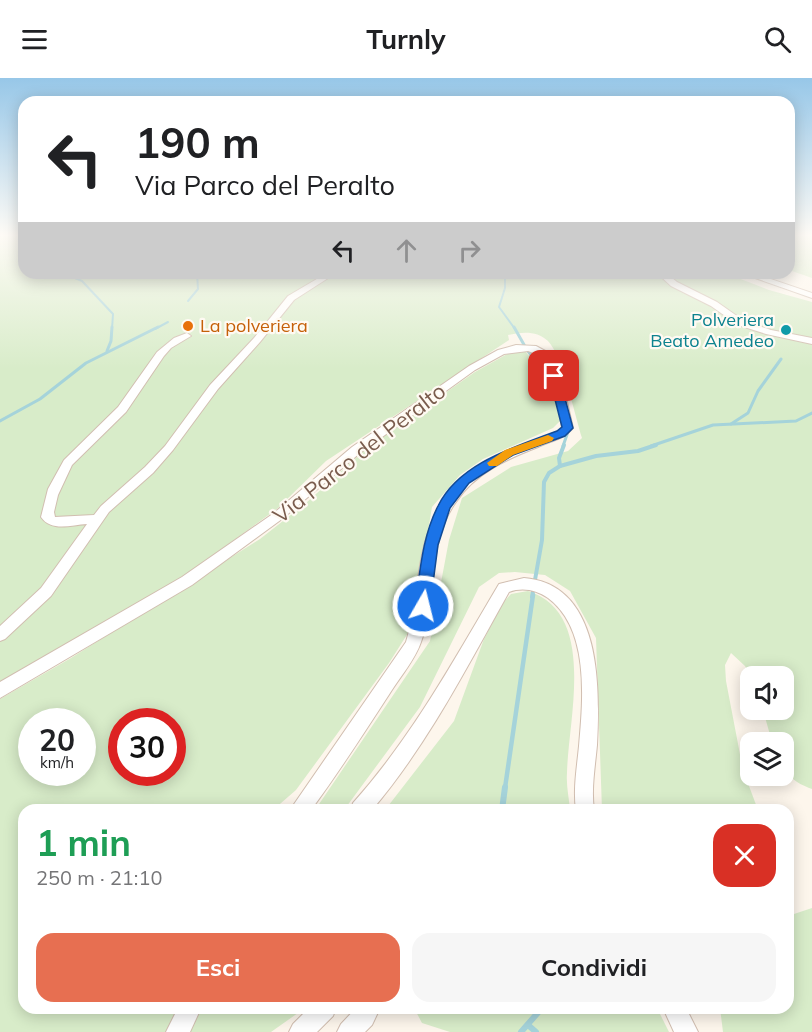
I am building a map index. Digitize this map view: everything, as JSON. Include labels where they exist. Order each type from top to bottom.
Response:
[{"type":"street","points":[[0,635],[46,592],[96,519],[169,448],[214,387],[291,298],[321,280]]},
{"type":"street","points":[[669,280],[714,304],[741,323],[769,332],[812,341]]},
{"type":"street","points":[[764,280],[812,296]]},
{"type":"street","points":[[272,306],[286,305]]},
{"type":"street","points":[[96,519],[52,522],[46,517],[47,508],[60,474],[68,463],[112,424],[166,349],[188,336]]},
{"type":"street","name":"Via Parco del Peralto","points":[[0,691],[188,581],[278,516],[356,450],[472,368],[501,352],[516,348],[528,348],[542,352],[548,358],[568,428],[561,434],[509,453],[465,480],[444,507],[431,545],[420,626],[413,644],[334,764],[303,804]]},
{"type":"street","points":[[365,804],[391,774],[444,693],[504,588],[512,584],[535,585],[555,594],[565,602],[571,610],[583,641],[591,709],[585,804]]},
{"type":"street","points":[[178,1032],[187,1014]]},
{"type":"street","points":[[301,1032],[319,1014]]},
{"type":"street","points":[[349,1032],[366,1014]]},
{"type":"street","points":[[677,1014],[686,1032]]},
{"type":"green space","points":[[0,280],[742,280],[812,302],[812,789],[794,779],[794,732],[769,732],[766,720],[794,720],[794,666],[745,666],[731,653],[725,665],[726,681],[740,754],[740,786],[749,786],[756,804],[602,804],[596,638],[570,591],[545,575],[515,572],[499,573],[479,587],[420,707],[348,804],[319,804],[430,641],[449,540],[462,498],[511,467],[568,451],[582,438],[558,359],[548,341],[539,335],[518,333],[508,335],[509,340],[326,461],[278,508],[182,578],[0,683]]},
{"type":"green space","points":[[525,351],[529,356],[537,358],[546,365],[560,421],[553,428],[483,459],[460,475],[432,507],[415,609],[408,633],[389,663],[296,790],[280,804],[18,804],[18,1014],[296,1014],[271,1032],[0,1032],[0,699],[71,658],[260,539],[306,503],[368,447],[475,372],[509,353]]},
{"type":"green space","points":[[528,591],[550,603],[564,621],[571,644],[574,697],[568,751],[567,787],[569,804],[390,804],[454,721],[484,639],[502,604],[511,594]]},
{"type":"green space","points":[[812,908],[812,1032],[723,1032],[721,1014],[794,1014],[794,914]]},
{"type":"green space","points":[[417,1014],[660,1014],[669,1032],[450,1032],[422,1023]]},
{"type":"waterway","points":[[78,280],[113,314],[112,329]]},
{"type":"waterway","points":[[188,301],[198,289],[197,280]]},
{"type":"waterway","points":[[505,280],[505,288],[499,307],[515,329]]},
{"type":"waterway","points":[[155,329],[168,322]]},
{"type":"waterway","points":[[107,351],[111,341],[112,327]]},
{"type":"waterway","points":[[0,421],[40,399],[86,363],[158,327]]},
{"type":"waterway","points":[[514,327],[527,350],[551,379]]},
{"type":"waterway","points":[[731,424],[748,413],[758,391],[781,359]]},
{"type":"waterway","points":[[566,403],[570,419]]},
{"type":"waterway","points":[[651,446],[713,425],[796,421],[812,413]]},
{"type":"waterway","points":[[563,446],[569,429]]},
{"type":"waterway","points":[[560,466],[559,458],[564,445]]},
{"type":"waterway","points":[[560,466],[596,456],[638,451],[656,445]]},
{"type":"waterway","points":[[532,597],[542,540],[544,482],[549,473],[560,466]]},
{"type":"waterway","points":[[505,788],[533,595]]},
{"type":"waterway","points":[[503,804],[505,787]]},
{"type":"waterway","points":[[521,1032],[537,1014]]},
{"type":"waterway","points":[[528,1025],[536,1032]]},
{"type":"slow traffic","points":[[493,463],[509,453],[548,438]]},
{"type":"place","name":"La polveriera","points":[[188,326]]},
{"type":"place","name":"Polveriera Beato Amedeo","points":[[786,330]]},
{"type":"route","points":[[423,606],[431,545],[444,507],[456,491],[465,480],[509,453],[561,434],[568,428],[554,376]]}]
